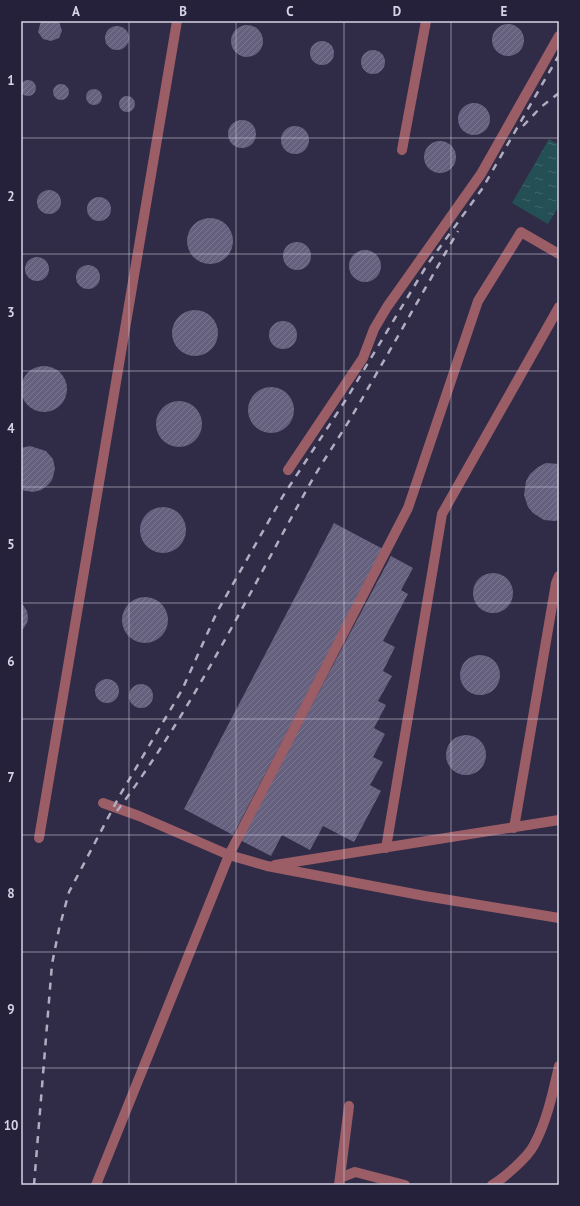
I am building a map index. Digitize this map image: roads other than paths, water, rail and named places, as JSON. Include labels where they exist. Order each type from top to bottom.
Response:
[{"type":"lane","points":[[39,838],[177,21]]},
{"type":"lane","points":[[402,150],[426,21]]},
{"type":"lane","points":[[288,470],[363,358],[374,329],[387,307],[481,174],[559,36]]},
{"type":"lane","points":[[96,1185],[229,855],[408,508],[478,300],[521,232],[559,254]]},
{"type":"lane","points":[[386,848],[442,514],[559,307]]},
{"type":"lane","points":[[514,828],[556,583],[559,576]]},
{"type":"lane","points":[[103,803],[138,816],[229,855],[267,866],[425,896],[559,918]]},
{"type":"lane","points":[[267,866],[559,820]]},
{"type":"lane","points":[[492,1185],[504,1178],[534,1146],[550,1103],[559,1066]]},
{"type":"lane","points":[[340,1182],[349,1106]]},
{"type":"lane","points":[[340,1182],[355,1172],[405,1185]]},
{"type":"water","points":[[549,139],[559,145],[559,206],[548,224],[512,203]]},
{"type":"railway","points":[[34,1185],[52,964],[59,929],[69,892],[120,795],[182,690],[217,612],[283,496],[347,398],[427,265],[482,189],[559,55]]},
{"type":"railway","points":[[523,126],[541,107],[559,93]]},
{"type":"railway","points":[[117,811],[144,773],[194,695],[311,481],[352,416],[458,231]]}]
